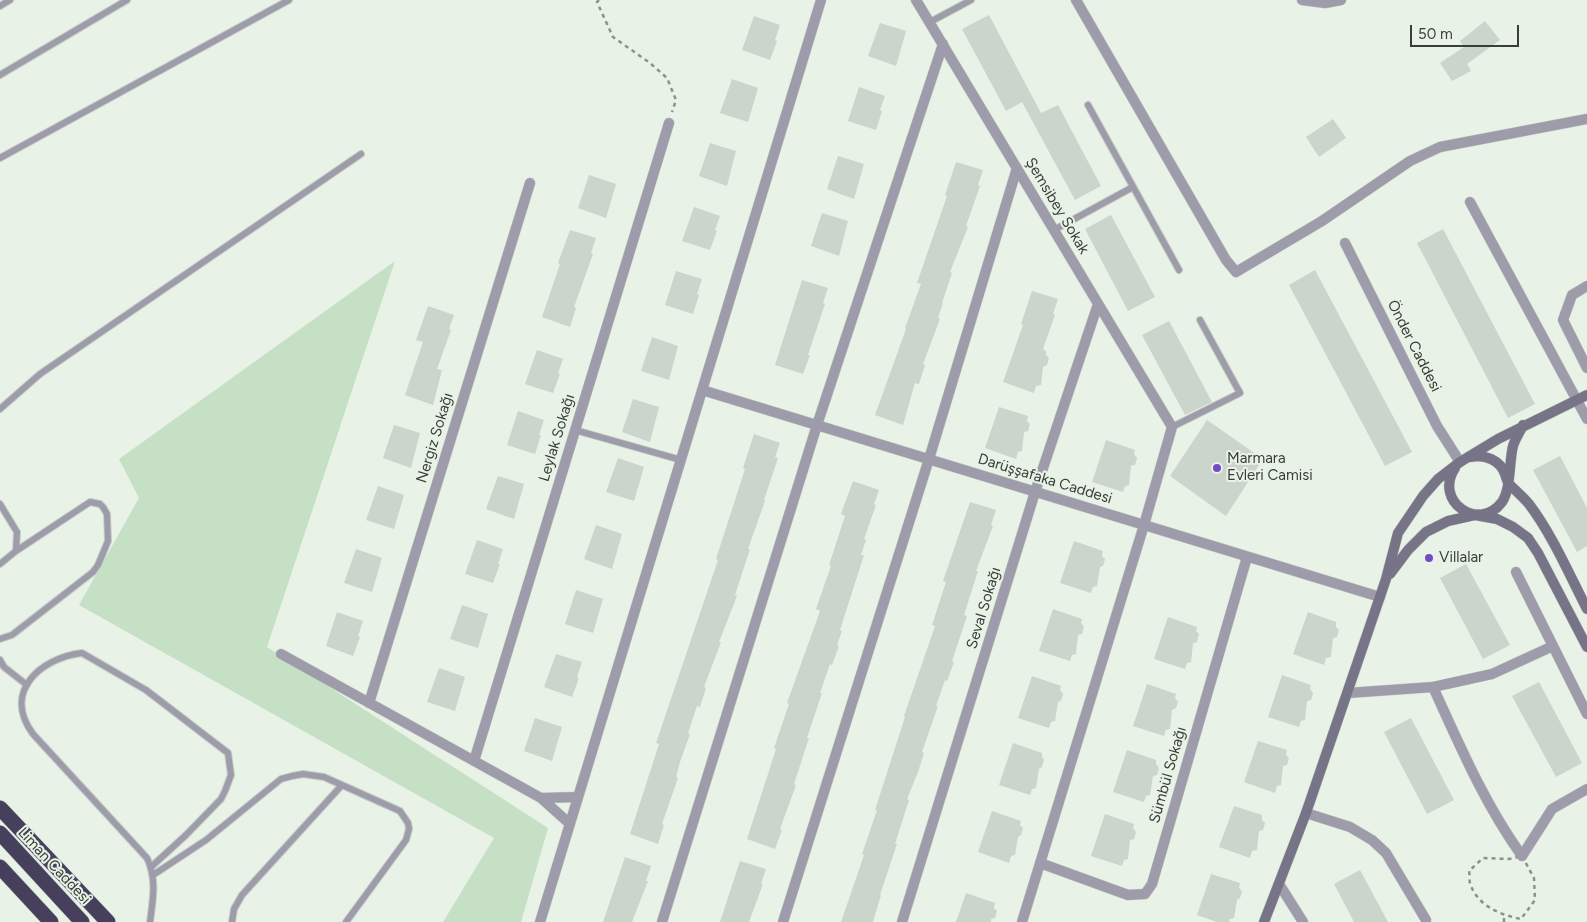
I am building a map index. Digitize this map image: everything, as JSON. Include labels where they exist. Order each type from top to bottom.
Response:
[{"type":"highway","points":[[0,808],[108,922]]},
{"type":"highway","name":"Liman Caddesi","points":[[0,833],[82,922]]},
{"type":"highway","points":[[0,867],[51,922]]},
{"type":"street","points":[[540,922],[821,0]]},
{"type":"street","name":"Şemsibey Sokak","points":[[916,0],[1172,427]]},
{"type":"street","points":[[1076,0],[1226,260],[1236,272],[1322,221],[1410,161],[1440,147],[1587,120]]},
{"type":"street","points":[[1302,0],[1325,3],[1341,0]]},
{"type":"street","points":[[662,922],[817,425],[943,44]]},
{"type":"street","name":"Leylak Sokağı","points":[[474,761],[669,123]]},
{"type":"street","points":[[783,922],[1017,168]]},
{"type":"street","name":"Nergiz Sokağı","points":[[368,703],[530,183]]},
{"type":"street","points":[[1470,202],[1582,397],[1587,419]]},
{"type":"street","name":"Önder Caddesi","points":[[1345,243],[1437,426],[1460,462]]},
{"type":"street","points":[[1587,286],[1572,295],[1563,320],[1587,368]]},
{"type":"street","name":"Seval Sokağı","points":[[902,922],[1036,492],[1098,304]]},
{"type":"street","name":"Darüşşafaka Caddesi","points":[[702,390],[1380,598]]},
{"type":"street","points":[[1264,922],[1306,814],[1348,693],[1386,579],[1398,533],[1423,496],[1438,479],[1460,462],[1498,438],[1582,397]]},
{"type":"street","points":[[1386,579],[1408,550],[1426,532],[1448,521],[1475,514],[1486,514],[1502,502],[1506,493],[1514,446],[1523,425]]},
{"type":"street","points":[[1022,922],[1144,525],[1172,427]]},
{"type":"street","points":[[1587,609],[1543,524],[1527,502],[1507,483],[1501,466],[1494,460],[1477,456],[1460,462],[1453,469],[1449,478],[1448,488],[1451,498],[1457,506],[1466,512],[1497,519],[1513,527],[1528,538],[1538,553],[1587,647]]},
{"type":"street","name":"Sümbül Sokağı","points":[[1040,863],[1128,895],[1145,894],[1152,884],[1247,557]]},
{"type":"street","points":[[1516,572],[1587,714]]},
{"type":"street","points":[[1348,693],[1433,687],[1492,674],[1553,646]]},
{"type":"street","points":[[281,654],[541,798],[570,824]]},
{"type":"street","points":[[1433,687],[1475,778],[1501,827],[1522,856],[1552,809],[1587,789]]},
{"type":"street","points":[[541,798],[578,797]]},
{"type":"street","points":[[1306,814],[1350,827],[1372,840],[1386,853],[1426,920]]},
{"type":"street","points":[[1278,884],[1303,922]]},
{"type":"lane","points":[[0,6],[10,0]]},
{"type":"lane","points":[[0,75],[127,0]]},
{"type":"lane","points":[[0,158],[289,0]]},
{"type":"lane","points":[[930,22],[971,0]]},
{"type":"lane","points":[[1088,105],[1179,270]]},
{"type":"lane","points":[[0,408],[40,374],[361,154]]},
{"type":"lane","points":[[1054,230],[1133,187]]},
{"type":"lane","points":[[1172,427],[1240,393],[1200,320]]},
{"type":"lane","points":[[575,430],[681,460]]},
{"type":"lane","points":[[0,564],[16,551],[90,502],[100,504],[106,510],[108,540],[102,557],[93,572],[12,635],[0,639]]},
{"type":"lane","points":[[0,504],[17,532],[16,551]]},
{"type":"lane","points":[[150,922],[154,884],[153,875],[151,867],[142,851],[28,727],[22,710],[22,700],[27,685],[37,671],[45,664],[64,656],[82,653],[146,690],[228,753],[231,775],[221,798],[186,835],[151,867]]},
{"type":"lane","points":[[0,660],[4,667],[27,685]]},
{"type":"lane","points":[[153,875],[206,840],[281,779],[292,776],[314,775],[342,785],[400,811],[405,816],[409,829],[406,840],[346,922]]},
{"type":"lane","points":[[232,922],[234,909],[242,895],[342,785]]},
{"type":"path","points":[[599,0],[597,2],[613,37],[667,78],[676,100],[669,123]]},
{"type":"path","points":[[1522,856],[1534,878],[1535,900],[1521,919],[1504,916],[1482,903],[1470,884],[1469,871],[1482,858],[1509,859],[1522,856]]},
{"type":"path","points":[[1504,916],[1504,922]]},
{"type":"green space","points":[[395,261],[267,647],[548,828],[521,922],[443,922],[494,838],[79,605],[139,498],[119,459]]},
{"type":"building","points":[[989,15],[1041,113],[1058,105],[1101,186],[1075,200],[1022,102],[1006,111],[962,29]]},
{"type":"building","points":[[754,16],[780,25],[775,40],[777,41],[770,60],[742,50]]},
{"type":"building","points":[[1485,21],[1500,40],[1467,64],[1471,71],[1452,81],[1440,63],[1464,47],[1460,41]]},
{"type":"building","points":[[880,23],[906,31],[896,66],[868,56]]},
{"type":"building","points":[[732,79],[758,88],[748,122],[720,113]]},
{"type":"building","points":[[859,87],[885,96],[876,130],[848,121]]},
{"type":"building","points":[[1333,119],[1346,138],[1319,157],[1306,137]]},
{"type":"building","points":[[710,143],[736,151],[727,186],[699,176]]},
{"type":"building","points":[[838,156],[864,164],[854,199],[827,189]]},
{"type":"building","points":[[956,162],[983,170],[978,185],[980,186],[966,226],[968,227],[950,272],[952,273],[938,318],[940,319],[923,364],[925,365],[919,384],[915,383],[903,425],[875,415],[921,284],[917,283],[947,196],[945,195]]},
{"type":"building","points":[[589,175],[616,184],[606,218],[578,208]]},
{"type":"building","points":[[694,207],[720,216],[710,250],[682,241]]},
{"type":"building","points":[[822,213],[848,221],[839,256],[811,246]]},
{"type":"building","points":[[1111,215],[1155,297],[1128,311],[1085,229]]},
{"type":"building","points":[[1443,229],[1535,404],[1508,418],[1417,243]]},
{"type":"building","points":[[570,230],[596,238],[591,253],[593,254],[574,307],[576,308],[570,327],[542,317]]},
{"type":"building","points":[[1315,270],[1412,452],[1385,466],[1289,285]]},
{"type":"building","points":[[676,271],[702,279],[693,314],[665,305]]},
{"type":"building","points":[[802,280],[828,288],[823,303],[825,304],[803,374],[775,365]]},
{"type":"building","points":[[1032,291],[1058,299],[1053,314],[1055,315],[1043,349],[1049,358],[1047,365],[1043,367],[1041,385],[1036,386],[1034,393],[1003,382],[1023,325],[1021,324]]},
{"type":"building","points":[[428,306],[454,315],[449,329],[451,330],[437,369],[442,370],[433,405],[405,395],[423,342],[416,340]]},
{"type":"building","points":[[1169,321],[1212,402],[1185,415],[1142,335]]},
{"type":"building","points":[[652,337],[678,346],[669,380],[641,371]]},
{"type":"building","points":[[537,350],[563,359],[553,393],[525,384]]},
{"type":"building","points":[[633,399],[659,407],[650,442],[622,432]]},
{"type":"building","points":[[999,407],[1028,416],[1027,421],[1030,424],[1028,431],[1024,432],[1022,451],[1018,452],[1016,459],[985,448]]},
{"type":"building","points":[[518,411],[544,420],[535,454],[507,445]]},
{"type":"building","name":"Marmara Evleri Camisi","points":[[1207,420],[1263,459],[1226,516],[1170,476]]},
{"type":"building","points":[[394,425],[420,433],[411,468],[383,458]]},
{"type":"building","points":[[754,434],[780,443],[775,457],[778,458],[748,549],[750,549],[735,595],[737,596],[704,687],[706,688],[700,707],[697,706],[688,733],[690,734],[680,762],[676,777],[678,778],[662,824],[664,825],[658,844],[630,834],[659,744],[656,743],[718,560],[716,559],[745,469],[743,468]]},
{"type":"building","points":[[1106,440],[1135,450],[1134,454],[1137,458],[1135,465],[1131,466],[1129,485],[1125,486],[1123,492],[1092,482]]},
{"type":"building","points":[[1560,456],[1587,508],[1587,546],[1577,552],[1533,470]]},
{"type":"building","points":[[618,458],[644,467],[634,501],[606,492]]},
{"type":"building","points":[[498,476],[524,484],[514,519],[486,509]]},
{"type":"building","points":[[853,481],[879,490],[874,504],[876,505],[864,539],[866,540],[861,555],[864,555],[840,630],[842,631],[837,645],[839,646],[832,665],[830,664],[820,693],[822,693],[794,784],[796,785],[775,849],[747,839],[776,749],[774,748],[789,704],[787,703],[820,611],[816,609],[831,566],[829,565],[845,516],[841,514]]},
{"type":"building","points":[[378,486],[404,495],[394,529],[366,520]]},
{"type":"building","points":[[970,502],[996,510],[991,525],[993,526],[976,571],[978,571],[964,615],[967,616],[952,661],[954,662],[947,681],[945,680],[936,706],[938,706],[922,752],[924,753],[907,799],[909,800],[895,844],[897,844],[873,922],[841,922],[864,855],[862,854],[877,810],[875,810],[904,716],[935,626],[932,625],[946,582],[943,581]]},
{"type":"building","points":[[596,525],[622,534],[612,569],[584,559]]},
{"type":"building","points":[[477,540],[503,549],[493,583],[465,574]]},
{"type":"building","points":[[1074,541],[1103,551],[1102,556],[1105,559],[1103,566],[1100,567],[1097,586],[1093,587],[1091,593],[1060,583]]},
{"type":"building","points":[[356,549],[382,558],[372,592],[344,583]]},
{"type":"building","points":[[1466,564],[1510,645],[1483,659],[1440,578]]},
{"type":"building","points":[[576,590],[603,599],[593,633],[565,624]]},
{"type":"building","points":[[462,605],[488,614],[478,648],[450,639]]},
{"type":"building","points":[[1053,609],[1082,619],[1081,623],[1084,627],[1082,634],[1078,635],[1076,654],[1072,655],[1070,661],[1039,651]]},
{"type":"building","points":[[337,612],[363,621],[358,636],[360,637],[353,656],[326,646]]},
{"type":"building","points":[[1308,612],[1336,622],[1336,627],[1339,630],[1337,637],[1333,638],[1331,657],[1326,658],[1324,665],[1293,654]]},
{"type":"building","points":[[1168,617],[1197,627],[1196,631],[1199,634],[1197,642],[1193,643],[1191,662],[1187,663],[1185,669],[1154,659]]},
{"type":"building","points":[[556,654],[582,662],[577,677],[579,678],[572,697],[544,687]]},
{"type":"building","points":[[439,668],[465,677],[455,711],[427,702]]},
{"type":"building","points":[[1282,675],[1311,685],[1310,689],[1313,693],[1311,700],[1307,701],[1305,720],[1301,721],[1299,727],[1268,717]]},
{"type":"building","points":[[1032,676],[1061,686],[1060,690],[1063,694],[1061,701],[1058,702],[1055,721],[1051,722],[1049,728],[1018,718]]},
{"type":"building","points":[[1539,682],[1582,763],[1556,777],[1512,696]]},
{"type":"building","points":[[1147,684],[1176,694],[1175,698],[1178,702],[1176,708],[1172,710],[1170,729],[1166,730],[1164,736],[1133,726]]},
{"type":"building","points":[[535,718],[562,727],[552,761],[524,751]]},
{"type":"building","points":[[1411,718],[1454,800],[1427,814],[1384,732]]},
{"type":"building","points":[[1258,741],[1287,750],[1286,755],[1289,758],[1287,765],[1283,766],[1281,785],[1277,786],[1275,793],[1244,782]]},
{"type":"building","points":[[1013,743],[1042,753],[1044,760],[1042,767],[1039,769],[1036,788],[1032,789],[1030,795],[999,785]]},
{"type":"building","points":[[1127,750],[1156,760],[1159,768],[1157,775],[1153,776],[1150,795],[1146,796],[1144,802],[1113,792]]},
{"type":"building","points":[[1234,806],[1262,815],[1262,820],[1265,823],[1263,830],[1259,831],[1257,850],[1252,851],[1250,858],[1219,847]]},
{"type":"building","points":[[992,811],[1021,821],[1020,825],[1023,828],[1021,835],[1018,837],[1015,855],[1011,856],[1009,863],[978,852]]},
{"type":"building","points":[[1105,814],[1134,824],[1133,828],[1136,832],[1134,839],[1130,840],[1128,859],[1124,860],[1122,866],[1091,856]]},
{"type":"building","points":[[625,857],[651,866],[646,881],[648,881],[632,922],[603,922]]},
{"type":"building","points":[[740,861],[766,869],[761,884],[763,884],[749,922],[720,922]]},
{"type":"building","points":[[1360,870],[1388,922],[1354,922],[1334,884]]},
{"type":"building","points":[[1211,874],[1240,883],[1239,888],[1242,891],[1240,898],[1237,900],[1234,918],[1230,919],[1229,922],[1217,922],[1197,915]]},
{"type":"building","points":[[966,893],[995,903],[994,908],[997,911],[995,918],[991,919],[991,922],[956,922]]},
{"type":"place","name":"Marmara Evleri Camisi","points":[[1217,468]]},
{"type":"place","name":"Villalar","points":[[1429,558]]}]
